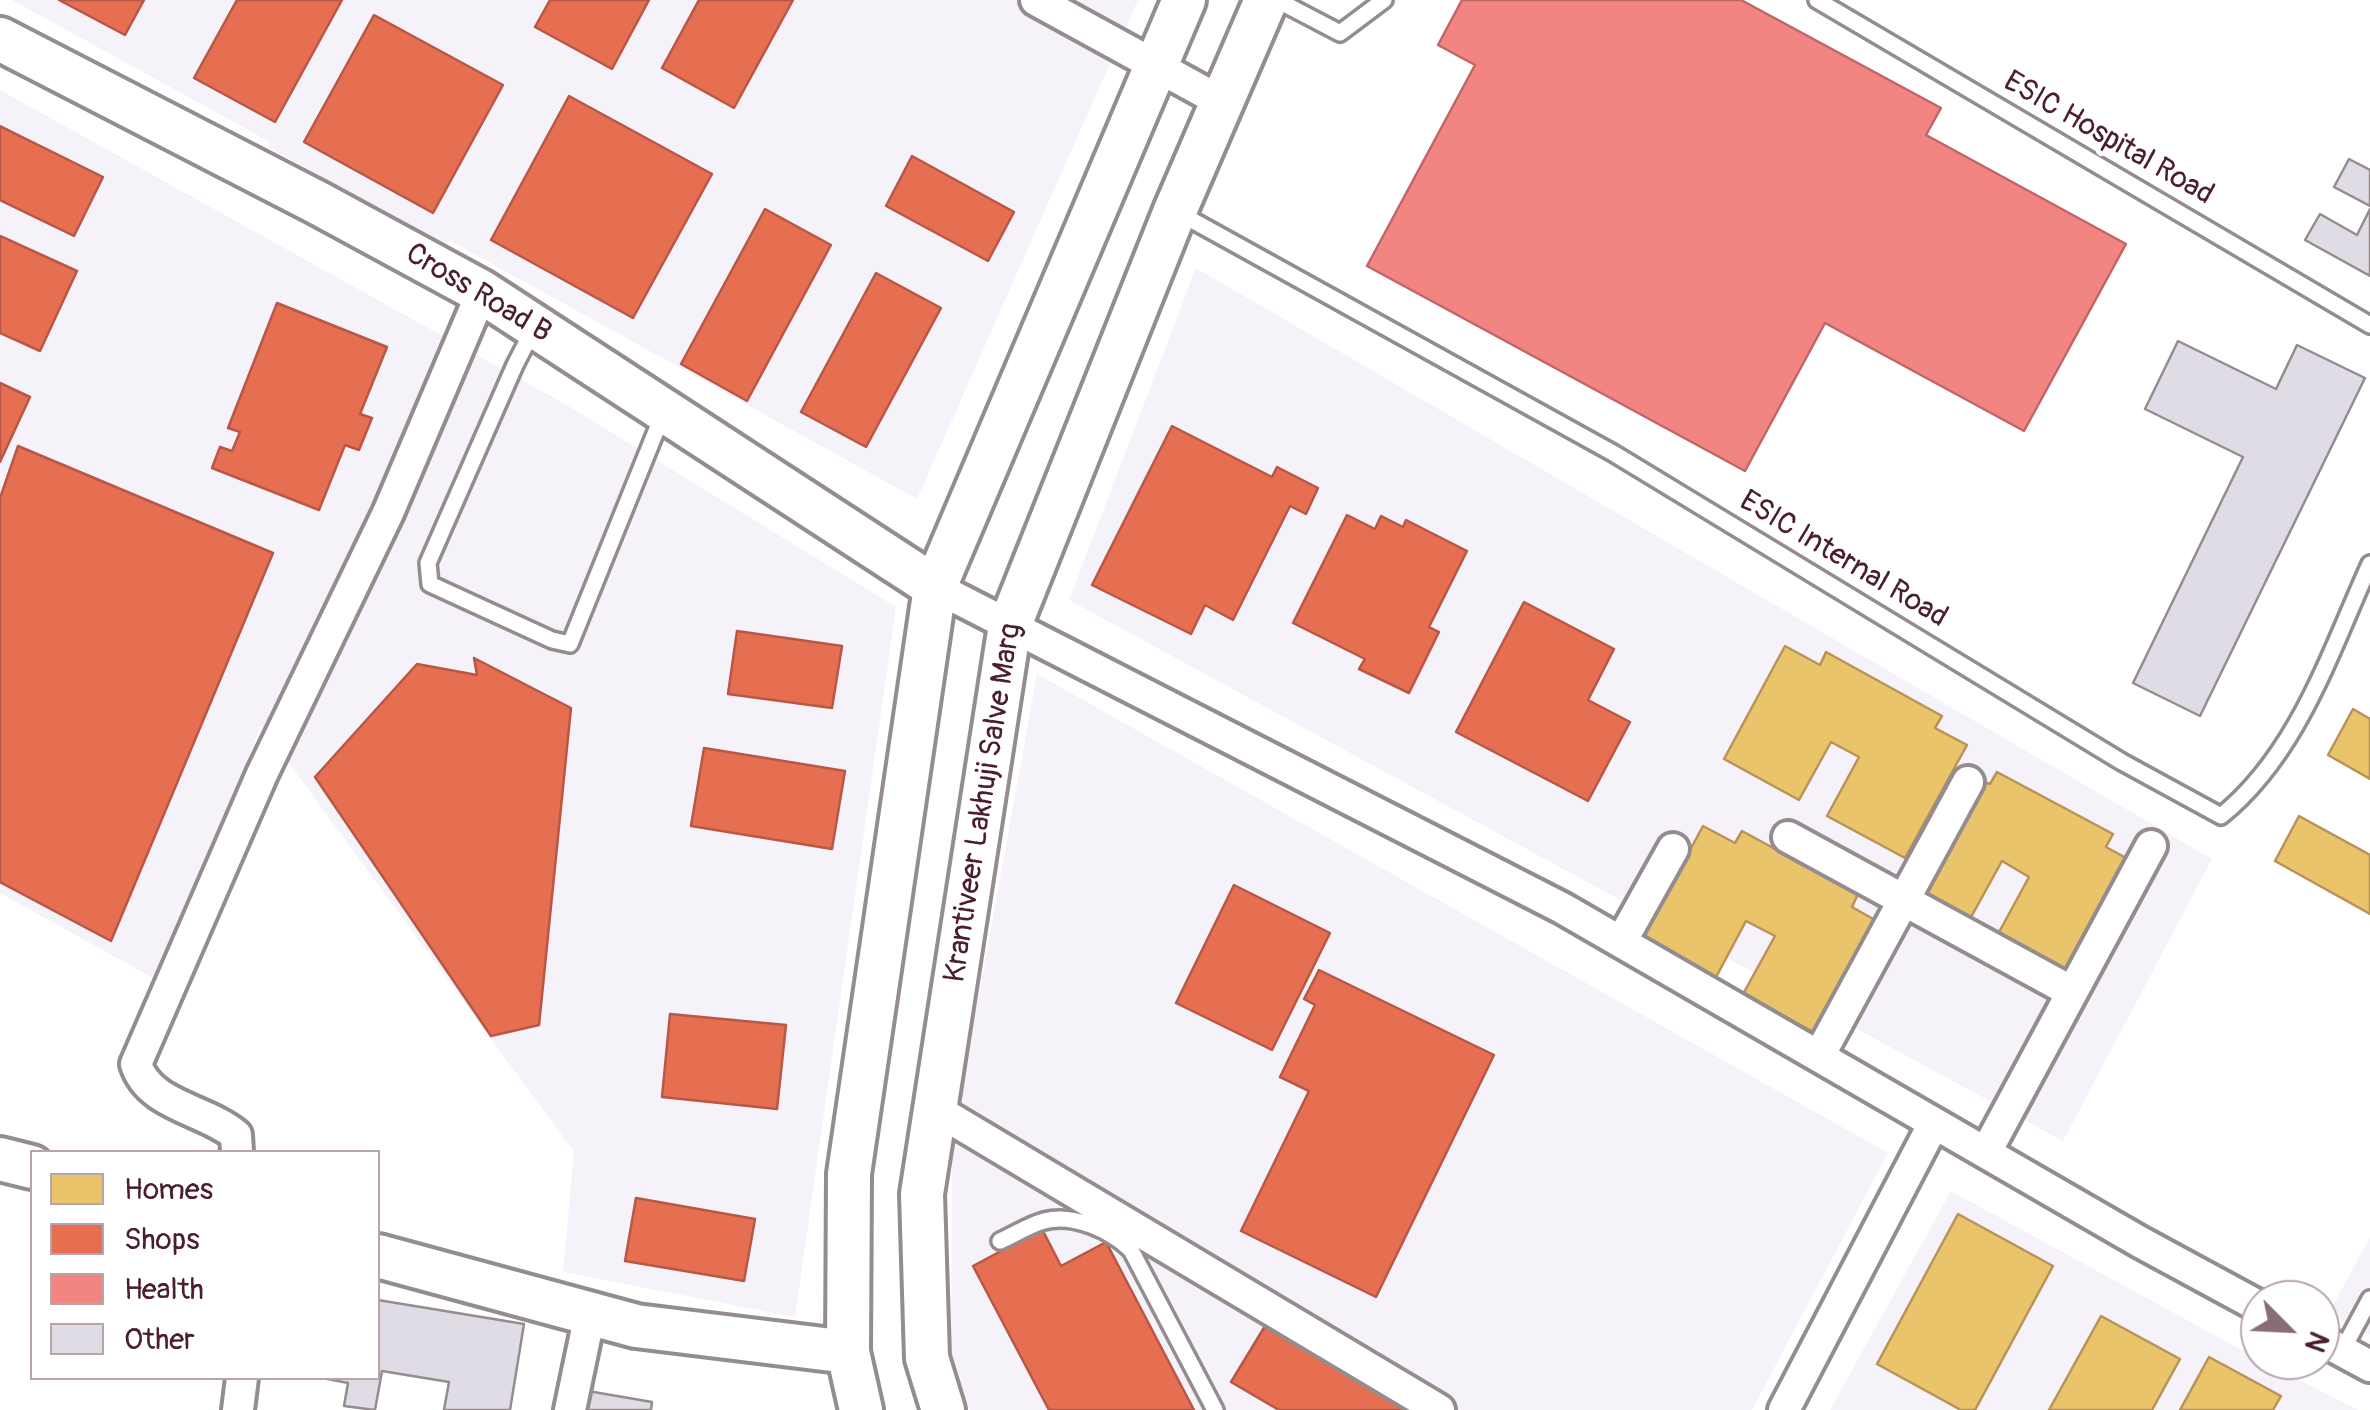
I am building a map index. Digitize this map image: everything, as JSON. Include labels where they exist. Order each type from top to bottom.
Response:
[{"type":"main road","points":[[862,1410],[848,1352],[848,1174],[936,587],[1184,0]]},
{"type":"main road","name":"Krantiveer Lakhuji Salve Marg","points":[[943,1410],[927,1358],[922,1194],[1010,625],[1175,211],[1266,0]]},
{"type":"main road","name":"Cross Road B","points":[[0,39],[482,292],[936,587]]},
{"type":"main road","points":[[0,1159],[30,1166]]},
{"type":"main road","points":[[380,1257],[636,1326],[848,1352]]},
{"type":"street","points":[[1036,0],[1222,102]]},
{"type":"street","points":[[238,1150],[236,1135],[223,1124],[164,1098],[140,1079],[136,1064],[262,774],[388,513],[482,292]]},
{"type":"street","points":[[936,587],[1562,908],[2240,1295]]},
{"type":"street","points":[[1818,1056],[1968,782]]},
{"type":"street","points":[[1788,837],[2072,992]]},
{"type":"street","points":[[1986,1152],[2151,846]]},
{"type":"street","points":[[1621,942],[1673,848]]},
{"type":"street","points":[[935,1109],[1439,1410]]},
{"type":"street","points":[[1784,1410],[1934,1123]]},
{"type":"street","points":[[570,1410],[590,1314]]},
{"type":"street","points":[[2340,1350],[2370,1366]]},
{"type":"street","points":[[238,1410],[242,1380]]},
{"type":"lane","points":[[1277,0],[1340,33],[1384,0]]},
{"type":"lane","name":"ESIC Hospital Road","points":[[1817,0],[2370,326]]},
{"type":"lane","name":"ESIC Internal Road","points":[[1175,211],[1613,453],[2122,762],[2221,816],[2249,793],[2293,733],[2370,564]]},
{"type":"lane","points":[[536,326],[514,364],[428,563],[430,584],[552,640],[570,644],[664,410]]},
{"type":"lane","points":[[1000,1242],[1046,1220],[1082,1223],[1117,1236],[1130,1250],[1215,1410]]},
{"type":"lane","points":[[2340,1334],[2370,1299]]},
{"type":"shaded area","points":[[12,0],[1138,0],[917,499],[449,240],[446,245],[268,147],[270,142]]},
{"type":"shaded area","points":[[0,90],[565,404],[896,607],[795,1317],[563,1272],[574,1152],[261,725],[162,983],[0,893]]},
{"type":"shaded area","points":[[1196,268],[2212,859],[2063,1141],[1069,600]]},
{"type":"shaded area","points":[[1037,674],[1888,1153],[1752,1410],[970,1410],[951,1355],[952,1143]]},
{"type":"shaded area","points":[[1951,1191],[2240,1349],[2240,1380],[2299,1380],[2358,1410],[1830,1410]]},
{"type":"shaded area","points":[[2370,1237],[2370,1335],[2340,1319],[2340,1293]]},
{"type":"building: Homes","points":[[1785,646],[1820,665],[1826,652],[1942,716],[1935,728],[1967,745],[1905,858],[1827,816],[1859,757],[1831,742],[1799,800],[1724,759]]},
{"type":"building: Homes","points":[[2353,709],[2370,719],[2370,779],[2328,755]]},
{"type":"building: Homes","points":[[1997,772],[2113,834],[2106,847],[2137,864],[2076,977],[1998,934],[2029,877],[2002,861],[1970,919],[1912,888],[1974,778],[1990,784]]},
{"type":"building: Homes","points":[[2299,816],[2370,855],[2370,914],[2275,861]]},
{"type":"building: Homes","points":[[1703,826],[1735,843],[1742,831],[1858,894],[1852,907],[1882,924],[1821,1036],[1743,994],[1775,936],[1746,921],[1715,979],[1642,939]]},
{"type":"building: Homes","points":[[1958,1214],[2053,1266],[1975,1410],[1961,1410],[1877,1364]]},
{"type":"building: Homes","points":[[2101,1316],[2180,1359],[2152,1410],[2049,1410]]},
{"type":"building: Homes","points":[[2209,1357],[2240,1374],[2240,1380],[2251,1380],[2281,1396],[2273,1410],[2180,1410]]},
{"type":"building: Shops","points":[[59,0],[144,0],[125,35]]},
{"type":"building: Shops","points":[[237,0],[342,0],[275,122],[194,78]]},
{"type":"building: Shops","points":[[550,0],[649,0],[612,69],[535,27]]},
{"type":"building: Shops","points":[[699,0],[793,0],[734,108],[662,68]]},
{"type":"building: Shops","points":[[374,15],[503,85],[433,213],[304,142]]},
{"type":"building: Shops","points":[[569,96],[712,174],[633,318],[491,240]]},
{"type":"building: Shops","points":[[0,126],[103,177],[74,236],[0,200]]},
{"type":"building: Shops","points":[[912,156],[1014,212],[988,261],[886,206]]},
{"type":"building: Shops","points":[[765,209],[831,245],[747,401],[681,364]]},
{"type":"building: Shops","points":[[0,236],[77,271],[40,351],[0,333]]},
{"type":"building: Shops","points":[[876,273],[941,308],[866,447],[801,412]]},
{"type":"building: Shops","points":[[277,303],[387,347],[360,414],[372,418],[359,450],[345,445],[319,510],[212,468],[220,447],[232,451],[240,432],[228,428]]},
{"type":"building: Shops","points":[[0,383],[30,397],[0,462]]},
{"type":"building: Shops","points":[[1172,426],[1272,477],[1277,467],[1318,488],[1306,514],[1290,506],[1233,620],[1205,605],[1191,634],[1092,585]]},
{"type":"building: Shops","points":[[18,446],[273,553],[111,941],[0,882],[0,498]]},
{"type":"building: Shops","points":[[1347,515],[1375,529],[1381,516],[1403,527],[1406,520],[1467,551],[1429,627],[1439,632],[1409,693],[1359,669],[1365,659],[1293,623]]},
{"type":"building: Shops","points":[[1524,602],[1614,649],[1588,700],[1630,722],[1588,801],[1456,732]]},
{"type":"building: Shops","points":[[737,631],[842,646],[832,708],[728,694]]},
{"type":"building: Shops","points":[[474,658],[571,708],[539,1025],[491,1036],[315,777],[417,664],[477,675]]},
{"type":"building: Shops","points":[[704,748],[845,771],[832,849],[691,826]]},
{"type":"building: Shops","points":[[1234,885],[1330,933],[1272,1050],[1176,1003]]},
{"type":"building: Shops","points":[[1319,970],[1494,1055],[1376,1297],[1241,1231],[1309,1091],[1280,1077],[1315,1005],[1304,999]]},
{"type":"building: Shops","points":[[670,1014],[786,1025],[777,1109],[662,1097]]},
{"type":"building: Shops","points":[[636,1198],[755,1219],[744,1281],[625,1261]]},
{"type":"building: Shops","points":[[1042,1229],[1061,1266],[1106,1242],[1194,1410],[1049,1410],[973,1266]]},
{"type":"building: Shops","points":[[1265,1326],[1407,1410],[1279,1410],[1231,1382]]},
{"type":"building: Health","points":[[1462,0],[1741,0],[1941,108],[1926,135],[2126,244],[2024,431],[1825,323],[1745,471],[1367,266],[1475,65],[1438,45]]},
{"type":"building: Other","points":[[2349,159],[2370,170],[2370,206],[2334,187]]},
{"type":"building: Other","points":[[2370,209],[2370,276],[2305,240],[2320,214],[2357,235]]},
{"type":"building: Other","points":[[2178,341],[2276,389],[2297,345],[2365,378],[2200,716],[2133,683],[2243,457],[2145,409]]},
{"type":"building: Other","points":[[380,1300],[524,1324],[510,1410],[444,1410],[449,1382],[382,1371],[375,1410],[344,1406],[348,1383],[332,1380],[380,1380]]},
{"type":"building: Other","points":[[588,1391],[652,1402],[651,1410],[585,1410]]}]
